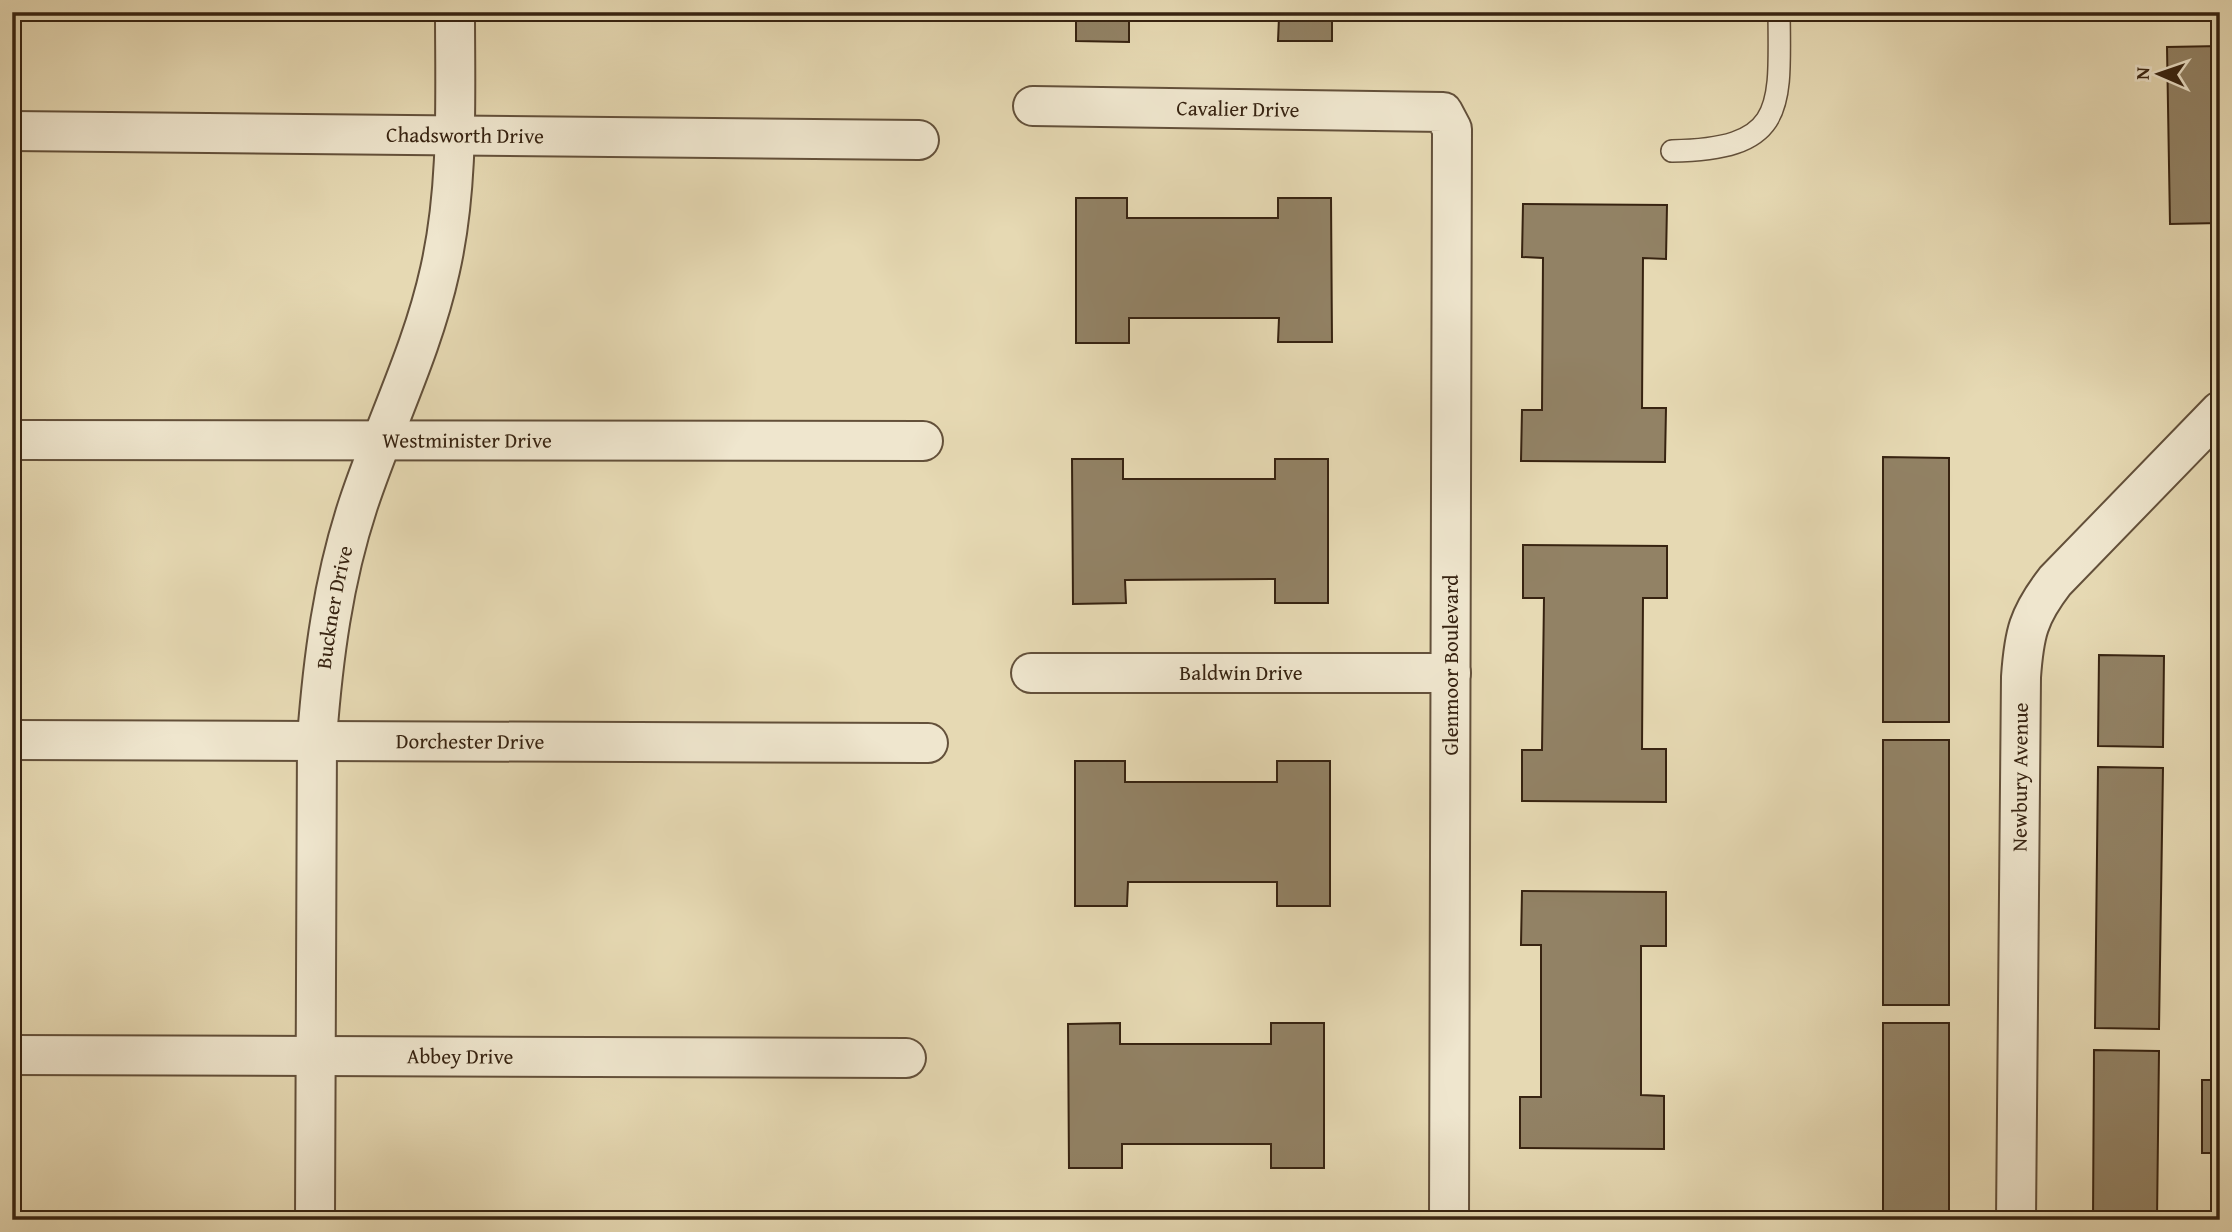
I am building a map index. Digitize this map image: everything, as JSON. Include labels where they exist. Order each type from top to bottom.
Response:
[{"type":"street","name":"Buckner Drive","points":[[316,1220],[317,738],[323,661],[335,588],[358,505],[418,349],[440,271],[453,199],[455,12]]},
{"type":"street","name":"Cavalier Drive","points":[[1033,106],[1443,112]]},
{"type":"street","name":"Glenmoor Boulevard","points":[[1443,112],[1452,129],[1454,149],[1449,1220]]},
{"type":"street","name":"Chadsworth Drive","points":[[12,131],[919,140]]},
{"type":"street","name":"Newbury Avenue","points":[[2016,1220],[2021,677],[2024,642],[2035,607],[2055,581],[2220,411]]},
{"type":"street","name":"Westminister Drive","points":[[12,440],[923,441]]},
{"type":"street","name":"Baldwin Drive","points":[[1031,673],[1451,673]]},
{"type":"street","name":"Dorchester Drive","points":[[12,740],[317,738],[928,743]]},
{"type":"street","name":"Abbey Drive","points":[[12,1055],[906,1058]]},
{"type":"lane","points":[[1672,151],[1724,147],[1750,137],[1765,125],[1776,106],[1780,83],[1779,12]]},
{"type":"building","points":[[1076,12],[1332,12],[1332,41],[1278,41],[1279,17],[1129,17],[1129,42],[1076,41]]},
{"type":"building","points":[[2220,46],[2220,223],[2170,224],[2167,47]]},
{"type":"building","points":[[1076,198],[1127,198],[1127,218],[1278,218],[1278,198],[1331,198],[1332,342],[1278,342],[1279,318],[1129,318],[1129,343],[1076,343]]},
{"type":"building","points":[[1523,204],[1667,205],[1666,259],[1643,258],[1642,408],[1666,408],[1665,462],[1521,461],[1522,410],[1542,410],[1543,258],[1522,257]]},
{"type":"building","points":[[1883,457],[1949,458],[1949,722],[1883,722]]},
{"type":"building","points":[[1072,459],[1123,459],[1123,479],[1275,479],[1275,459],[1328,459],[1328,603],[1275,603],[1275,579],[1125,580],[1126,603],[1073,604]]},
{"type":"building","points":[[1523,545],[1667,546],[1667,598],[1643,598],[1642,749],[1666,749],[1666,802],[1522,801],[1522,750],[1542,750],[1544,598],[1523,598]]},
{"type":"building","points":[[2099,655],[2164,656],[2163,747],[2098,746]]},
{"type":"building","points":[[1883,740],[1949,740],[1949,1005],[1883,1005]]},
{"type":"building","points":[[1075,761],[1125,761],[1125,782],[1277,782],[1277,761],[1330,761],[1330,906],[1277,906],[1277,882],[1128,882],[1127,906],[1075,906]]},
{"type":"building","points":[[2098,767],[2163,768],[2159,1029],[2095,1028]]},
{"type":"building","points":[[1522,891],[1666,892],[1666,946],[1641,946],[1641,1095],[1664,1096],[1664,1149],[1520,1148],[1520,1097],[1541,1097],[1541,945],[1521,945]]},
{"type":"building","points":[[1120,1023],[1120,1044],[1271,1044],[1271,1023],[1324,1023],[1324,1168],[1271,1168],[1271,1144],[1122,1144],[1122,1168],[1069,1168],[1068,1024]]},
{"type":"building","points":[[1883,1023],[1949,1023],[1949,1220],[1883,1220]]},
{"type":"building","points":[[2094,1050],[2159,1051],[2157,1220],[2093,1220]]},
{"type":"building","points":[[2202,1080],[2220,1080],[2220,1153],[2202,1153]]}]
